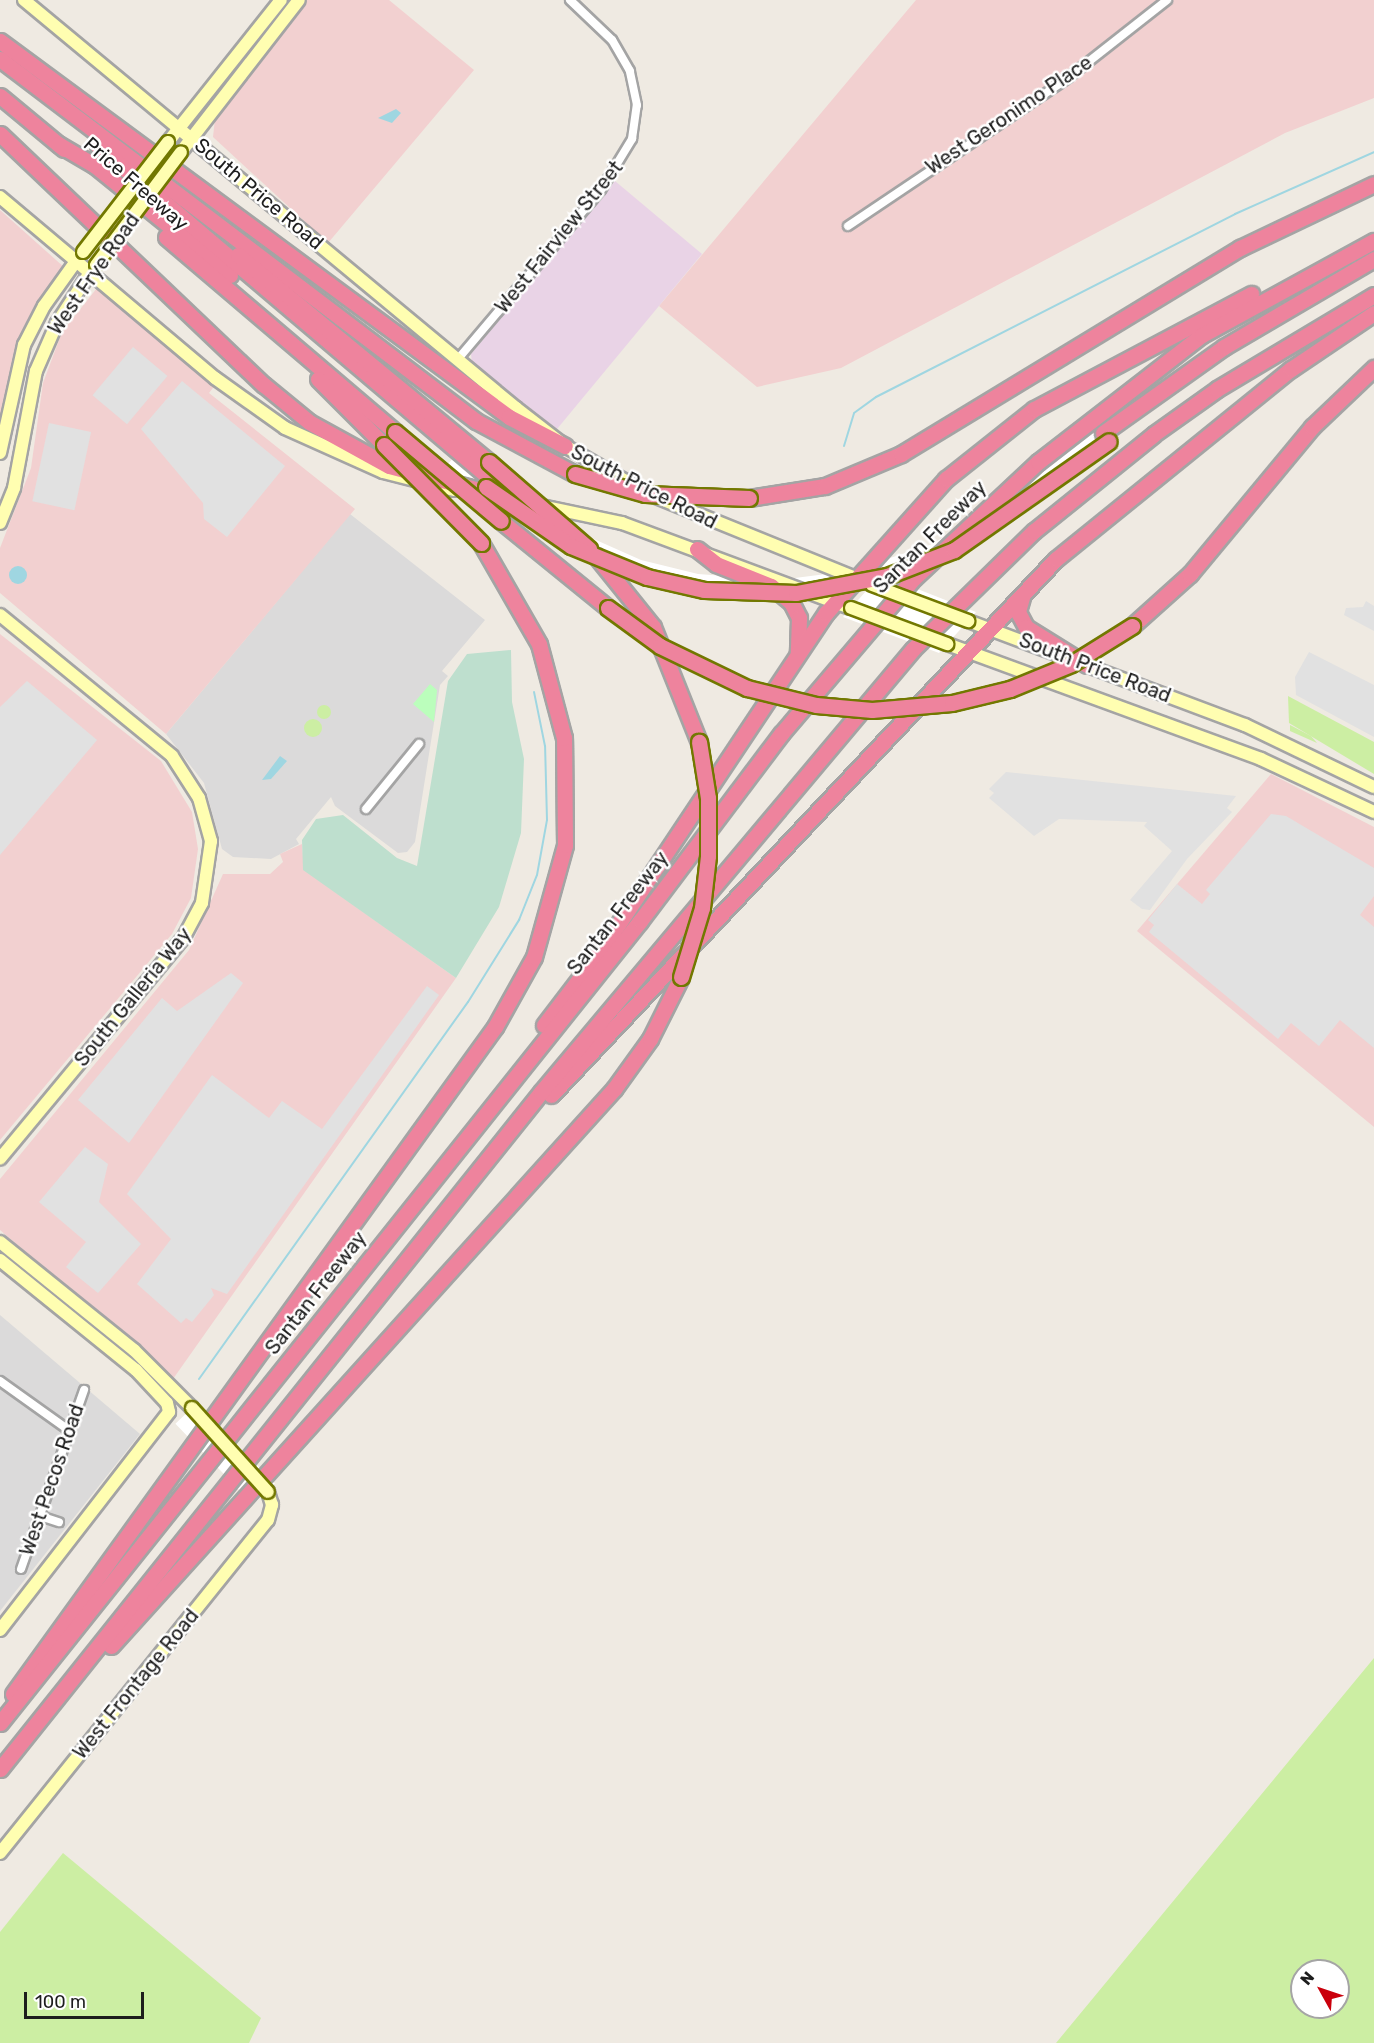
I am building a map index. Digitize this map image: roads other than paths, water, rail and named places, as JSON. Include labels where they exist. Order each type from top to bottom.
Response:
[{"type":"highway","points":[[0,41],[509,417],[565,446]]},
{"type":"highway","name":"Price Freeway","points":[[0,59],[76,121]]},
{"type":"highway","name":"Price Freeway","points":[[0,96],[244,304]]},
{"type":"highway","points":[[0,1781],[225,1514],[614,1089],[650,1040],[681,977],[702,908],[708,856],[708,798],[699,742],[653,627],[596,555],[489,462],[76,121]]},
{"type":"highway","points":[[76,121],[476,421],[575,474],[645,494],[749,498],[825,486],[901,454],[1231,253],[1374,184]]},
{"type":"highway","points":[[76,121],[111,161],[490,484]]},
{"type":"highway","points":[[0,134],[257,379],[309,422],[389,466],[515,500]]},
{"type":"highway","points":[[58,144],[94,165],[490,484],[564,533],[648,569],[725,584],[808,584],[880,570],[948,544],[997,514],[1228,355],[1374,271]]},
{"type":"highway","points":[[418,1197],[599,952],[836,601],[962,463],[1034,409],[1108,365],[1374,231]]},
{"type":"highway","name":"Santan Freeway","points":[[0,1723],[640,921],[780,734],[914,578],[1038,462],[1202,335],[1374,241]]},
{"type":"highway","points":[[1106,437],[1224,347],[1374,259]]},
{"type":"highway","points":[[0,1768],[477,1174],[796,782],[956,603],[1034,531],[1154,434],[1217,389],[1374,295]]},
{"type":"highway","points":[[244,304],[501,521],[608,608],[668,651],[747,688],[816,705],[872,710],[952,703],[1010,689],[1090,654],[1132,626],[1190,574],[1312,427],[1374,368]]},
{"type":"highway","points":[[0,1713],[495,1027],[534,957],[565,845],[564,738],[539,644],[481,543],[244,304]]},
{"type":"highway","points":[[477,1174],[833,800],[965,651],[1030,585],[1167,466],[1291,369],[1374,313]]},
{"type":"highway","points":[[697,549],[716,564],[771,586],[792,602],[801,628],[797,656]]},
{"type":"highway","points":[[1030,585],[1018,604],[1026,627],[1087,665]]},
{"type":"street","name":"South Price Road","points":[[24,0],[565,446],[680,509],[872,585],[1270,735],[1374,787]]},
{"type":"street","name":"West Frye Road","points":[[0,453],[24,345],[83,252],[281,0]]},
{"type":"street","name":"West Frye Road","points":[[0,523],[14,488],[36,372],[57,323],[92,269],[299,0]]},
{"type":"street","name":"West Fairview Street","points":[[458,359],[618,169],[632,139],[637,105],[616,45],[570,0]]},
{"type":"street","name":"West Geronimo Place","points":[[848,226],[1068,78],[1167,0]]},
{"type":"street","points":[[245,46],[257,55]]},
{"type":"street","name":"South Price Road","points":[[0,197],[75,263],[92,269],[236,394],[301,437],[411,481],[614,520],[697,549],[965,651],[1268,762],[1374,812]]},
{"type":"street","name":"South Galleria Way","points":[[0,615],[172,756],[199,798],[211,841],[202,903],[184,937],[0,1159]]},
{"type":"street","points":[[366,809],[419,744]]},
{"type":"street","points":[[0,1242],[134,1350],[192,1408]]},
{"type":"street","points":[[0,1260],[136,1370],[166,1402],[169,1412]]},
{"type":"street","points":[[0,1382],[70,1431]]},
{"type":"street","name":"West Pecos Road","points":[[21,1569],[84,1390]]},
{"type":"street","points":[[0,1630],[169,1412],[192,1408]]},
{"type":"street","name":"West Frontage Road","points":[[0,1853],[271,1514],[268,1492],[192,1408]]},
{"type":"street","points":[[40,1516],[59,1522]]},
{"type":"water","points":[[396,109],[401,113],[392,123],[378,118]]},
{"type":"water","points":[[14,566],[22,566],[27,571],[25,582],[14,584],[9,579],[9,571]]},
{"type":"water","points":[[280,756],[287,761],[271,779],[262,780]]},
{"type":"waterway","points":[[844,446],[854,413],[876,397],[1235,214],[1374,152]]},
{"type":"waterway","points":[[199,1379],[468,1002],[519,920],[537,875],[547,820],[545,746],[534,692]]}]
